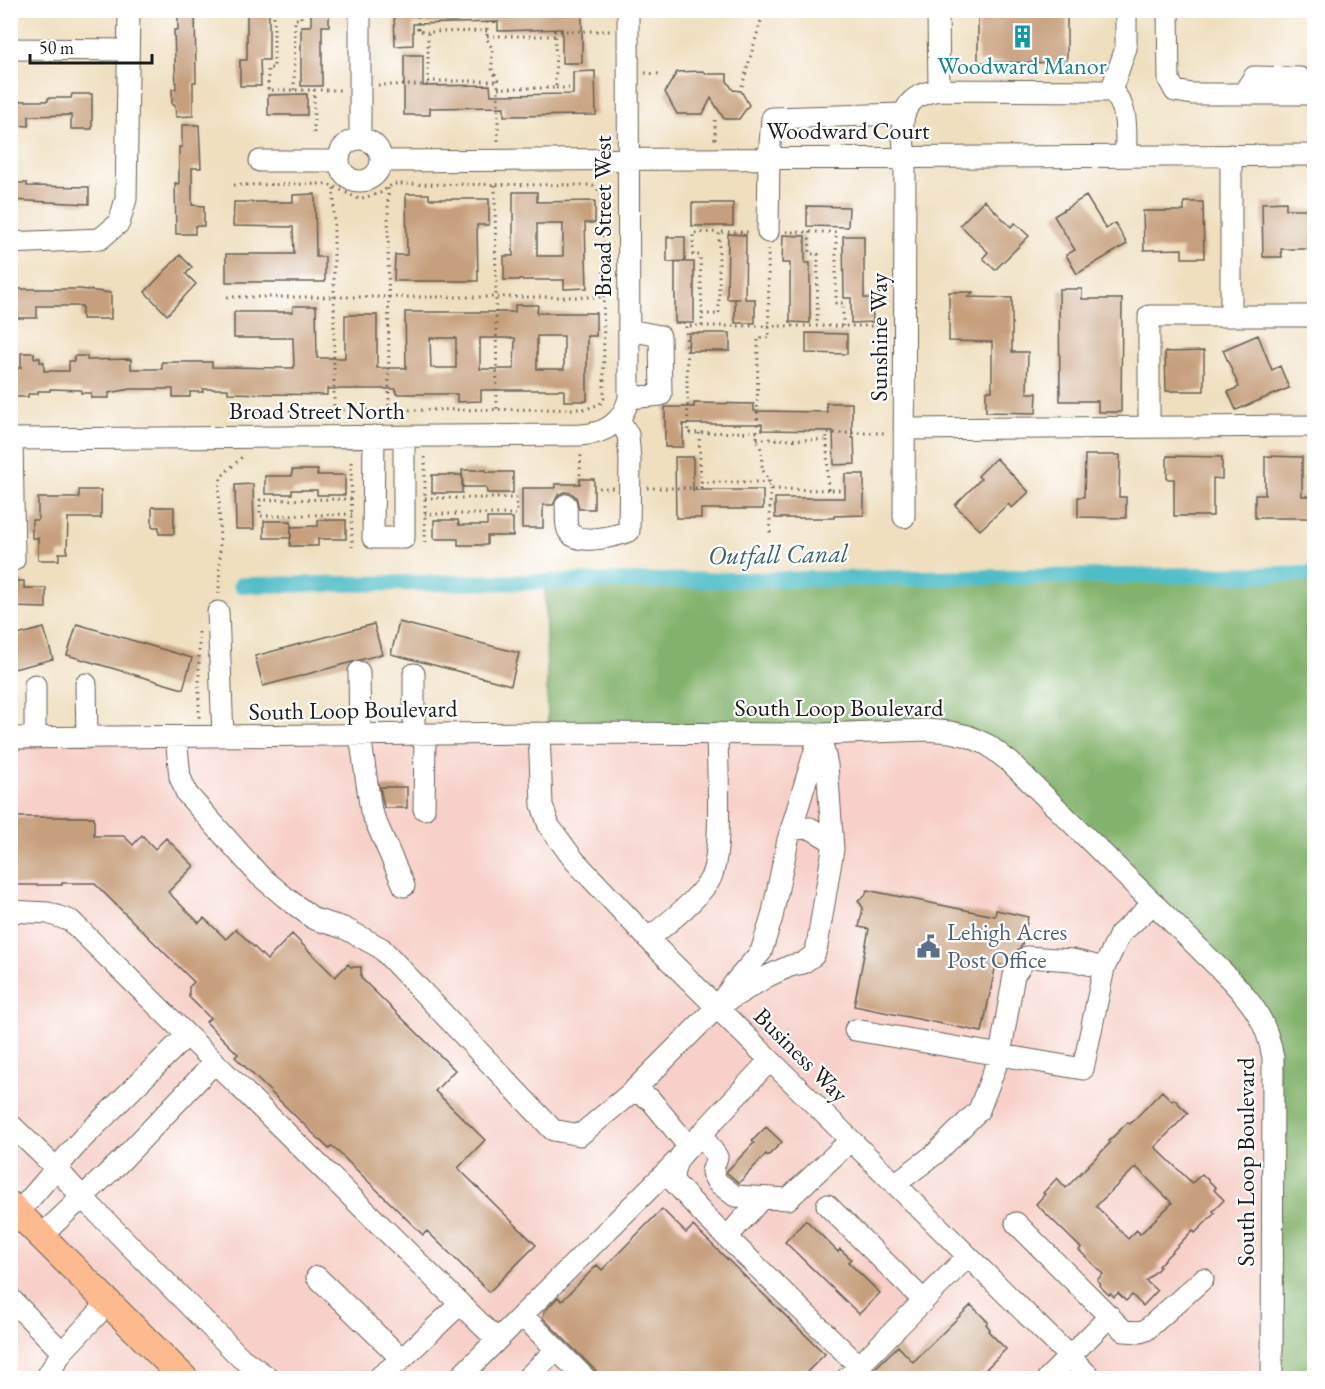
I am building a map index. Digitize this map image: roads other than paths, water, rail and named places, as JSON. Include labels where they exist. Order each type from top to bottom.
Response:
[{"type":"main road","points":[[13,1213],[41,1236],[184,1378]]},
{"type":"street","points":[[10,243],[99,239],[119,223],[126,199],[129,10]]},
{"type":"street","points":[[360,10],[360,139]]},
{"type":"street","points":[[938,10],[939,90]]},
{"type":"street","points":[[1111,91],[1126,48],[1126,10]]},
{"type":"street","points":[[1168,10],[1169,80],[1174,91],[1192,94],[1312,94]]},
{"type":"street","name":"Broad Street West","points":[[619,419],[626,411],[629,398],[628,21]]},
{"type":"street","points":[[10,49],[128,50]]},
{"type":"street","points":[[768,232],[772,118],[903,114],[906,106],[916,98],[927,91],[939,90],[1111,91],[1119,98],[1122,105],[1125,119],[1126,156]]},
{"type":"street","name":"Sunshine Way","points":[[903,114],[902,135],[905,156],[904,517]]},
{"type":"street","points":[[360,139],[373,143],[381,154],[382,161],[376,174],[364,180],[351,178],[345,174],[339,161],[347,144],[360,139]]},
{"type":"street","points":[[1231,155],[1231,316]]},
{"type":"street","name":"Woodward Court","points":[[382,161],[1314,155]]},
{"type":"street","points":[[260,160],[339,161]]},
{"type":"street","points":[[1149,427],[1149,316],[1314,316]]},
{"type":"street","points":[[629,330],[660,336],[661,395],[629,398]]},
{"type":"street","points":[[566,505],[569,532],[588,539],[607,539],[629,531],[628,435],[619,419]]},
{"type":"street","name":"Broad Street North","points":[[11,439],[594,435],[608,429],[619,419]]},
{"type":"street","points":[[904,431],[1314,426]]},
{"type":"street","points":[[374,436],[373,538],[404,538],[404,436]]},
{"type":"street","points":[[11,439],[14,561]]},
{"type":"street","points":[[218,612],[223,736]]},
{"type":"street","points":[[359,672],[360,735],[371,811],[404,886]]},
{"type":"street","points":[[414,674],[424,809]]},
{"type":"street","points":[[86,684],[87,738]]},
{"type":"street","points":[[35,685],[35,738]]},
{"type":"street","name":"South Loop Boulevard","points":[[10,738],[820,734],[942,731],[968,736],[988,745],[1011,763],[1154,903],[1248,998],[1262,1018],[1270,1039],[1273,1058],[1272,1378]]},
{"type":"street","points":[[648,939],[689,905],[710,879],[718,839],[717,733]]},
{"type":"street","name":"Business Way","points":[[539,734],[542,805],[549,826],[574,860],[648,939],[1091,1378]]},
{"type":"street","points":[[176,737],[180,777],[188,794],[259,874],[314,919],[344,928],[381,948],[553,1130],[580,1135],[633,1091],[717,1007],[761,952],[772,917],[788,840],[820,734]]},
{"type":"street","points":[[717,1007],[768,976],[803,963],[814,955],[833,849],[827,765],[820,734]]},
{"type":"street","points":[[792,829],[810,828],[832,841]]},
{"type":"street","points":[[855,1030],[1083,1069],[1104,968],[1120,934],[1154,903]]},
{"type":"street","points":[[10,911],[48,913],[71,921],[497,1340]]},
{"type":"street","points":[[761,952],[778,957],[790,966]]},
{"type":"street","points":[[895,1184],[935,1154],[979,1110],[1000,1055],[1014,975],[1027,957],[1072,960],[1104,968]]},
{"type":"street","points":[[13,1213],[79,1142],[187,1035]]},
{"type":"street","points":[[459,1378],[688,1148],[770,1060]]},
{"type":"street","points":[[41,1236],[120,1162],[215,1062]]},
{"type":"street","points":[[633,1091],[650,1099],[688,1148],[717,1157],[712,1172],[717,1182],[735,1196],[788,1199],[851,1140]]},
{"type":"street","points":[[10,1124],[57,1168],[82,1197],[241,1358],[269,1378]]},
{"type":"street","points":[[688,1148],[673,1167],[673,1181],[853,1372],[968,1256]]},
{"type":"street","points":[[727,1238],[762,1198]]},
{"type":"street","points":[[827,1205],[924,1301]]},
{"type":"street","points":[[1016,1223],[1124,1331],[1132,1333],[1146,1330],[1203,1279]]},
{"type":"street","points":[[317,1277],[402,1359]]},
{"type":"street","points":[[10,1299],[62,1352]]},
{"type":"street","points":[[46,1378],[62,1352],[108,1303]]},
{"type":"street","points":[[378,1378],[460,1305]]},
{"type":"street","points":[[522,1315],[585,1378]]},
{"type":"street","points":[[1048,1378],[1110,1316]]},
{"type":"street","points":[[527,1378],[556,1350]]},
{"type":"waterway","name":"Outfall Canal","points":[[241,585],[1314,574]]},
{"type":"place","name":"Woodward Manor","points":[[1022,36]]},
{"type":"place","name":"Lehigh Acres Post Office","points":[[929,946]]}]
